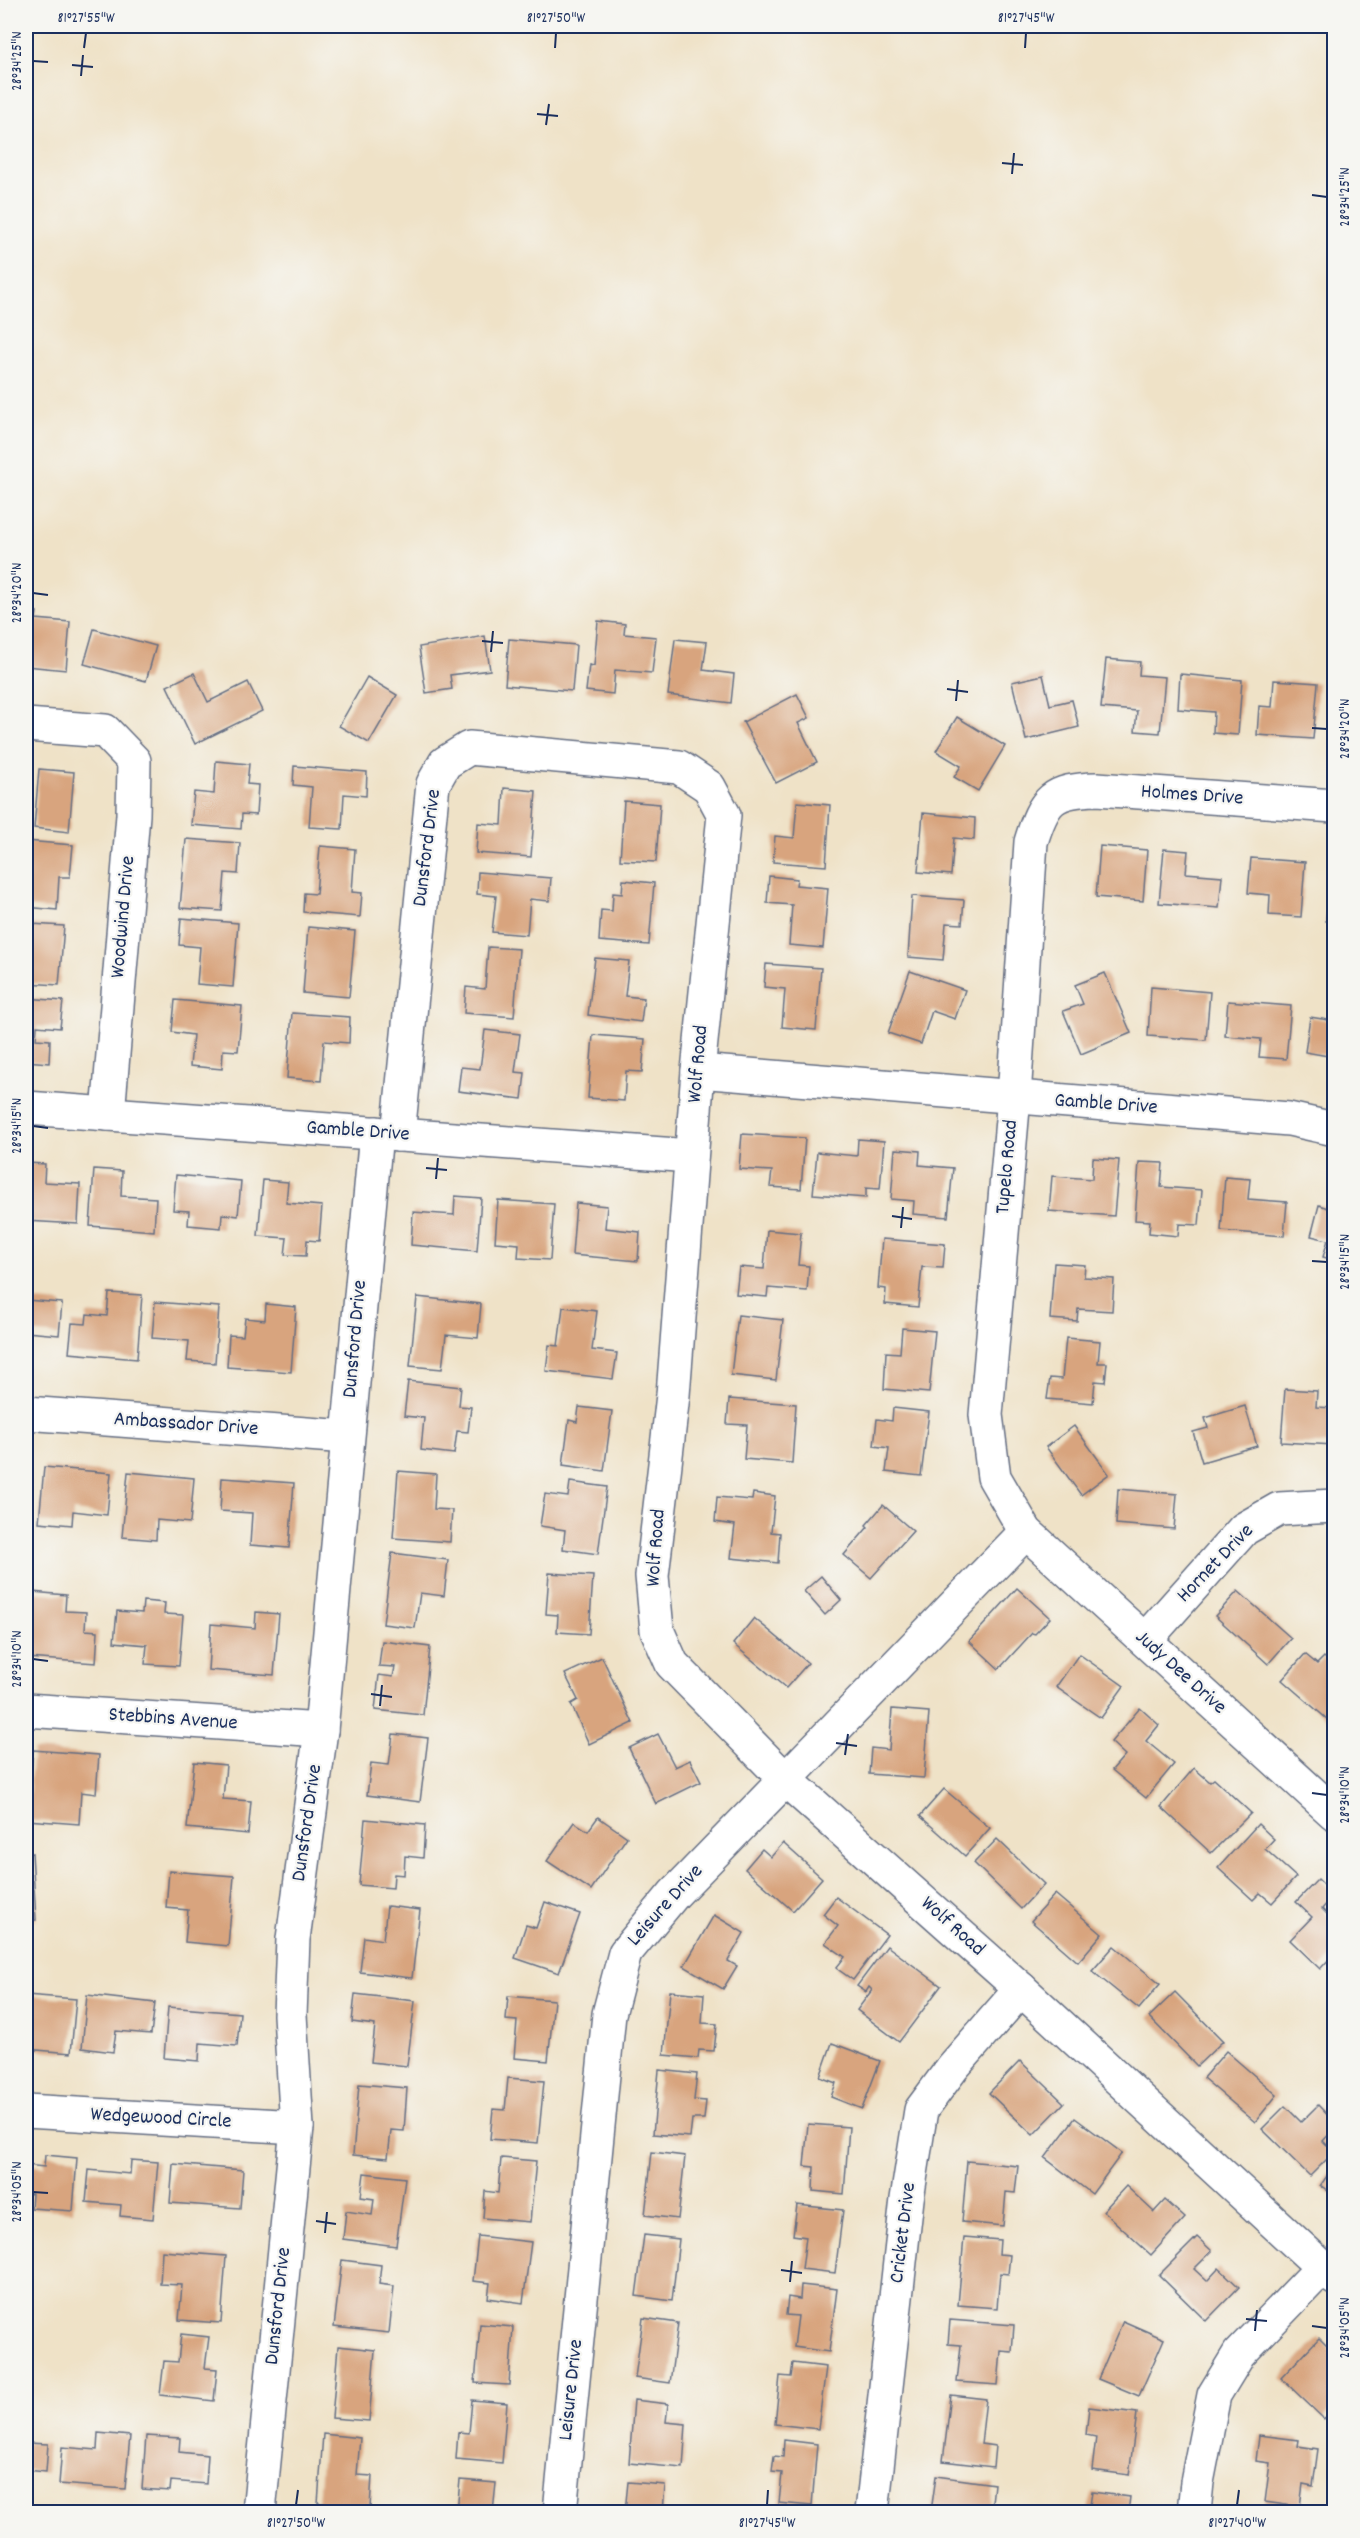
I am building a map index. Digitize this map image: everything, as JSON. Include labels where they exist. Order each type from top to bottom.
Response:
[{"type":"street","name":"Woodwind Drive","points":[[26,725],[105,731],[134,761],[133,815],[108,1113]]},
{"type":"street","name":"Dunsford Drive","points":[[259,2512],[297,2127],[290,2014],[293,1939],[321,1730],[347,1437],[434,784],[445,763],[469,748],[569,757]]},
{"type":"street","name":"Wolf Road","points":[[569,757],[680,767],[709,787],[724,815],[698,1071],[673,1395],[652,1576],[657,1630],[672,1664],[786,1780],[1021,1989],[1329,2273]]},
{"type":"street","name":"Holmes Drive","points":[[1052,798],[1073,790],[1097,789],[1335,806]]},
{"type":"street","name":"Tupelo Road","points":[[1026,1532],[994,1477],[986,1415],[1014,1097],[1031,842],[1039,817],[1052,798]]},
{"type":"street","name":"Gamble Drive","points":[[698,1071],[1289,1119],[1335,1129]]},
{"type":"street","name":"Gamble Drive","points":[[26,1108],[691,1156]]},
{"type":"street","name":"Ambassador Drive","points":[[26,1413],[347,1437]]},
{"type":"street","name":"Hornet Drive","points":[[1145,1640],[1244,1529],[1279,1509],[1335,1506]]},
{"type":"street","name":"Judy Dee Drive","points":[[1026,1532],[1335,1813]]},
{"type":"street","name":"Leisure Drive","points":[[560,2512],[609,2014],[625,1953],[674,1894],[1026,1532]]},
{"type":"street","name":"Stebbins Avenue","points":[[26,1710],[321,1730]]},
{"type":"street","name":"Cricket Drive","points":[[872,2512],[907,2199],[921,2110],[953,2067],[1021,1989]]},
{"type":"street","name":"Wedgewood Circle","points":[[26,2111],[297,2127]]},
{"type":"street","points":[[1194,2512],[1197,2482],[1214,2396],[1239,2354],[1329,2273]]},
{"type":"building","points":[[26,611],[37,612],[36,619],[70,622],[66,670],[26,666]]},
{"type":"building","points":[[598,621],[625,624],[624,634],[656,637],[652,673],[615,670],[613,694],[586,691],[589,665],[594,666]]},
{"type":"building","points":[[94,629],[156,646],[146,681],[84,664]]},
{"type":"building","points":[[485,636],[490,670],[450,675],[452,689],[426,693],[419,647]]},
{"type":"building","points":[[509,639],[576,645],[572,691],[505,685]]},
{"type":"building","points":[[675,639],[707,642],[703,670],[734,674],[731,703],[668,695]]},
{"type":"building","points":[[1106,659],[1140,662],[1139,675],[1165,677],[1160,733],[1135,731],[1137,711],[1101,708]]},
{"type":"building","points":[[194,673],[208,702],[248,682],[262,711],[195,744],[167,686]]},
{"type":"building","points":[[1180,674],[1242,680],[1238,735],[1213,733],[1214,712],[1178,709]]},
{"type":"building","points":[[1043,675],[1050,705],[1072,700],[1079,727],[1026,740],[1012,682]]},
{"type":"building","points":[[367,677],[397,695],[369,743],[339,726]]},
{"type":"building","points":[[1274,680],[1318,683],[1313,739],[1257,735],[1259,706],[1272,707]]},
{"type":"building","points":[[797,694],[809,718],[798,723],[817,762],[776,783],[743,722]]},
{"type":"building","points":[[957,717],[1005,746],[978,791],[954,777],[961,766],[936,751]]},
{"type":"building","points":[[216,761],[249,764],[247,784],[258,785],[256,815],[242,814],[241,829],[191,825],[194,792],[214,794]]},
{"type":"building","points":[[294,766],[367,772],[366,796],[344,794],[342,829],[309,827],[312,787],[293,785]]},
{"type":"building","points":[[39,769],[74,772],[69,832],[34,828]]},
{"type":"building","points":[[504,788],[536,791],[531,857],[476,853],[478,823],[502,825]]},
{"type":"building","points":[[624,801],[660,804],[656,862],[620,860]]},
{"type":"building","points":[[797,802],[830,805],[826,866],[773,862],[775,836],[794,838]]},
{"type":"building","points":[[923,813],[975,818],[974,840],[954,838],[951,875],[918,872]]},
{"type":"building","points":[[186,839],[240,843],[238,874],[225,873],[222,911],[180,908]]},
{"type":"building","points":[[26,841],[73,845],[70,877],[59,877],[57,910],[26,907]]},
{"type":"building","points":[[320,846],[355,849],[352,892],[362,893],[360,917],[303,912],[304,893],[316,894]]},
{"type":"building","points":[[1100,846],[1147,850],[1143,901],[1096,897]]},
{"type":"building","points":[[1164,849],[1188,851],[1186,873],[1222,876],[1219,908],[1159,903]]},
{"type":"building","points":[[1251,858],[1305,862],[1301,917],[1269,915],[1270,895],[1248,893]]},
{"type":"building","points":[[478,872],[551,878],[549,901],[530,899],[527,935],[492,932],[496,896],[477,894]]},
{"type":"building","points":[[769,876],[797,879],[796,885],[828,888],[823,948],[789,945],[792,905],[767,903]]},
{"type":"building","points":[[1329,879],[1334,879],[1334,922],[1326,921]]},
{"type":"building","points":[[623,880],[654,883],[649,945],[599,941],[601,910],[612,911],[613,893],[622,894]]},
{"type":"building","points":[[912,896],[964,900],[962,924],[946,923],[943,960],[908,957]]},
{"type":"building","points":[[181,918],[238,923],[233,987],[197,984],[200,947],[179,945]]},
{"type":"building","points":[[31,924],[64,926],[59,985],[26,983],[26,955],[28,955]]},
{"type":"building","points":[[308,927],[355,931],[349,997],[303,993]]},
{"type":"building","points":[[488,947],[519,949],[514,1017],[464,1013],[466,987],[485,989]]},
{"type":"building","points":[[595,958],[629,961],[625,996],[644,998],[641,1022],[588,1015]]},
{"type":"building","points":[[766,964],[821,968],[816,1030],[782,1027],[785,989],[764,987]]},
{"type":"building","points":[[910,971],[965,990],[955,1019],[932,1011],[921,1044],[888,1033]]},
{"type":"building","points":[[1105,973],[1131,1033],[1081,1054],[1063,1011],[1083,1004],[1075,985]]},
{"type":"building","points":[[1151,987],[1210,992],[1206,1040],[1148,1036]]},
{"type":"building","points":[[26,998],[63,1001],[60,1028],[37,1026],[36,1039],[50,1040],[49,1063],[26,1061]]},
{"type":"building","points":[[175,1000],[242,1006],[238,1051],[223,1050],[222,1069],[190,1066],[193,1035],[172,1032]]},
{"type":"building","points":[[1228,1001],[1291,1006],[1286,1059],[1259,1057],[1261,1039],[1225,1036]]},
{"type":"building","points":[[292,1013],[350,1017],[349,1043],[324,1041],[321,1081],[287,1078]]},
{"type":"building","points":[[1310,1017],[1334,1021],[1334,1057],[1305,1052]]},
{"type":"building","points":[[485,1030],[520,1034],[515,1072],[525,1073],[522,1099],[458,1091],[461,1067],[480,1069]]},
{"type":"building","points":[[593,1035],[645,1039],[642,1072],[626,1071],[624,1101],[588,1098]]},
{"type":"building","points":[[742,1134],[805,1138],[801,1189],[770,1187],[772,1171],[739,1169]]},
{"type":"building","points":[[858,1139],[884,1141],[880,1189],[866,1188],[866,1198],[813,1194],[817,1152],[857,1156]]},
{"type":"building","points":[[895,1149],[920,1151],[919,1165],[953,1168],[948,1217],[913,1214],[914,1201],[891,1199]]},
{"type":"building","points":[[1093,1158],[1119,1160],[1114,1216],[1049,1211],[1052,1176],[1092,1179]]},
{"type":"building","points":[[1139,1162],[1163,1163],[1161,1187],[1202,1190],[1199,1225],[1179,1224],[1178,1236],[1149,1233],[1150,1221],[1135,1220]]},
{"type":"building","points":[[26,1163],[45,1164],[44,1182],[80,1184],[78,1224],[26,1221]]},
{"type":"building","points":[[94,1169],[122,1171],[121,1196],[156,1198],[154,1231],[90,1226]]},
{"type":"building","points":[[176,1175],[241,1181],[238,1216],[222,1214],[221,1228],[188,1225],[189,1211],[173,1210]]},
{"type":"building","points":[[1225,1177],[1250,1179],[1248,1199],[1287,1202],[1284,1236],[1221,1231]]},
{"type":"building","points":[[263,1180],[288,1182],[286,1203],[322,1206],[319,1241],[307,1240],[306,1256],[285,1255],[287,1238],[258,1236]]},
{"type":"building","points":[[455,1196],[481,1198],[477,1251],[411,1245],[413,1212],[454,1215]]},
{"type":"building","points":[[498,1200],[554,1204],[550,1260],[518,1258],[519,1244],[495,1242]]},
{"type":"building","points":[[576,1203],[607,1206],[605,1228],[640,1232],[638,1261],[572,1255]]},
{"type":"building","points":[[1319,1205],[1334,1210],[1334,1260],[1323,1257],[1328,1240],[1311,1236]]},
{"type":"building","points":[[767,1230],[801,1233],[798,1265],[809,1266],[807,1291],[768,1288],[767,1297],[736,1294],[739,1267],[764,1269]]},
{"type":"building","points":[[882,1239],[945,1244],[943,1268],[922,1267],[918,1307],[885,1304],[886,1289],[878,1288]]},
{"type":"building","points":[[1054,1263],[1085,1265],[1084,1277],[1114,1279],[1112,1311],[1078,1309],[1077,1321],[1050,1319]]},
{"type":"building","points":[[109,1293],[142,1295],[137,1359],[69,1353],[72,1323],[86,1324],[87,1314],[107,1316]]},
{"type":"building","points":[[417,1297],[481,1304],[478,1338],[446,1335],[442,1369],[410,1366]]},
{"type":"building","points":[[26,1300],[62,1303],[59,1335],[26,1332]]},
{"type":"building","points":[[155,1302],[219,1307],[215,1363],[187,1361],[189,1341],[152,1338]]},
{"type":"building","points":[[266,1304],[296,1307],[291,1372],[227,1367],[229,1335],[243,1336],[245,1318],[265,1320]]},
{"type":"building","points":[[563,1307],[597,1311],[592,1350],[617,1353],[613,1379],[546,1371],[549,1345],[558,1346]]},
{"type":"building","points":[[738,1315],[783,1320],[776,1380],[731,1375]]},
{"type":"building","points":[[902,1328],[935,1331],[929,1393],[884,1389],[886,1352],[900,1353]]},
{"type":"building","points":[[1066,1338],[1100,1341],[1098,1363],[1107,1363],[1105,1382],[1095,1381],[1093,1403],[1047,1399],[1050,1378],[1062,1379]]},
{"type":"building","points":[[408,1381],[461,1387],[459,1406],[471,1407],[468,1432],[457,1431],[454,1454],[421,1450],[424,1418],[404,1416]]},
{"type":"building","points":[[1285,1389],[1317,1391],[1316,1407],[1334,1408],[1334,1445],[1281,1442]]},
{"type":"building","points":[[729,1399],[796,1404],[792,1463],[744,1459],[747,1425],[727,1424]]},
{"type":"building","points":[[1245,1406],[1257,1446],[1202,1462],[1193,1432],[1208,1428],[1205,1418]]},
{"type":"building","points":[[579,1407],[612,1411],[604,1471],[563,1465],[569,1420],[577,1422]]},
{"type":"building","points":[[893,1408],[929,1412],[921,1476],[886,1472],[889,1448],[874,1446],[877,1419],[892,1421]]},
{"type":"building","points":[[1074,1426],[1109,1474],[1081,1495],[1046,1447]]},
{"type":"building","points":[[44,1467],[111,1473],[107,1515],[73,1511],[72,1525],[39,1522]]},
{"type":"building","points":[[398,1471],[436,1474],[434,1509],[452,1510],[450,1542],[393,1538]]},
{"type":"building","points":[[128,1472],[194,1478],[190,1523],[157,1520],[156,1540],[122,1537]]},
{"type":"building","points":[[222,1478],[294,1483],[289,1548],[250,1545],[252,1513],[220,1511]]},
{"type":"building","points":[[570,1482],[607,1487],[598,1554],[563,1549],[565,1530],[540,1526],[545,1494],[568,1497]]},
{"type":"building","points":[[1118,1489],[1177,1494],[1174,1529],[1116,1524]]},
{"type":"building","points":[[753,1493],[775,1496],[771,1532],[780,1533],[778,1563],[731,1558],[735,1525],[715,1522],[717,1497],[752,1500]]},
{"type":"building","points":[[883,1505],[913,1531],[871,1578],[844,1555]]},
{"type":"building","points":[[392,1553],[448,1560],[444,1596],[420,1593],[415,1628],[383,1624]]},
{"type":"building","points":[[549,1573],[593,1576],[589,1634],[557,1632],[558,1615],[546,1614]]},
{"type":"building","points":[[821,1576],[841,1600],[825,1615],[804,1591]]},
{"type":"building","points":[[1017,1588],[1050,1618],[1035,1634],[1032,1633],[999,1669],[969,1641]]},
{"type":"building","points":[[1238,1591],[1291,1638],[1268,1664],[1215,1616]]},
{"type":"building","points":[[32,1592],[66,1595],[65,1611],[86,1612],[85,1630],[98,1631],[96,1663],[27,1658]]},
{"type":"building","points":[[143,1601],[165,1603],[164,1614],[183,1615],[179,1666],[145,1664],[147,1645],[114,1642],[117,1611],[142,1613]]},
{"type":"building","points":[[256,1612],[279,1614],[274,1675],[208,1670],[211,1624],[255,1628]]},
{"type":"building","points":[[754,1618],[808,1663],[786,1688],[733,1644]]},
{"type":"building","points":[[382,1641],[430,1647],[423,1715],[375,1710],[379,1675],[393,1677],[395,1667],[379,1666]]},
{"type":"building","points":[[1079,1654],[1124,1686],[1101,1718],[1056,1687]]},
{"type":"building","points":[[1305,1654],[1317,1664],[1324,1657],[1334,1666],[1334,1725],[1282,1680]]},
{"type":"building","points":[[602,1657],[633,1723],[589,1744],[571,1704],[578,1700],[565,1674]]},
{"type":"building","points":[[1140,1708],[1159,1725],[1146,1741],[1174,1764],[1146,1798],[1112,1770],[1125,1755],[1111,1742]]},
{"type":"building","points":[[892,1709],[929,1712],[924,1778],[869,1774],[871,1748],[889,1750]]},
{"type":"building","points":[[393,1734],[428,1738],[420,1802],[367,1795],[371,1763],[389,1765]]},
{"type":"building","points":[[658,1734],[675,1767],[690,1760],[701,1782],[656,1804],[629,1748]]},
{"type":"building","points":[[33,1750],[99,1755],[96,1794],[81,1792],[79,1824],[27,1820]]},
{"type":"building","points":[[194,1762],[226,1765],[223,1799],[251,1801],[248,1834],[187,1828]]},
{"type":"building","points":[[1194,1768],[1210,1782],[1214,1779],[1251,1813],[1211,1853],[1161,1807]]},
{"type":"building","points":[[944,1789],[990,1828],[965,1856],[920,1816]]},
{"type":"building","points":[[598,1817],[627,1837],[591,1890],[547,1861],[574,1822],[588,1831]]},
{"type":"building","points":[[365,1819],[425,1825],[423,1858],[405,1856],[404,1875],[394,1874],[393,1888],[359,1885]]},
{"type":"building","points":[[1258,1824],[1274,1839],[1265,1849],[1296,1877],[1272,1903],[1260,1893],[1253,1900],[1218,1868]]},
{"type":"building","points":[[997,1839],[1044,1884],[1021,1909],[974,1863]]},
{"type":"building","points":[[783,1843],[822,1878],[793,1911],[745,1869],[762,1849],[771,1857]]},
{"type":"building","points":[[32,1853],[36,1920],[26,1921],[26,1854]]},
{"type":"building","points":[[169,1871],[234,1876],[228,1946],[185,1942],[188,1910],[166,1908]]},
{"type":"building","points":[[1318,1879],[1334,1895],[1322,1909],[1334,1921],[1334,1954],[1320,1969],[1290,1940],[1312,1917],[1296,1902]]},
{"type":"building","points":[[1055,1894],[1102,1934],[1078,1962],[1031,1921]]},
{"type":"building","points":[[836,1897],[887,1935],[853,1980],[836,1968],[845,1957],[825,1943],[838,1926],[823,1914]]},
{"type":"building","points":[[545,1902],[580,1914],[559,1973],[515,1958],[526,1925],[536,1928]]},
{"type":"building","points":[[387,1906],[420,1910],[412,1978],[360,1972],[364,1937],[383,1940]]},
{"type":"building","points":[[714,1915],[744,1933],[728,1961],[737,1966],[723,1989],[684,1966]]},
{"type":"building","points":[[887,1946],[941,1986],[899,2042],[857,2010],[872,1990],[869,1987],[866,1992],[857,1986]]},
{"type":"building","points":[[1114,1946],[1160,1984],[1139,2009],[1092,1971]]},
{"type":"building","points":[[670,1991],[704,1994],[702,2023],[717,2024],[714,2051],[699,2050],[698,2058],[664,2055]]},
{"type":"building","points":[[1175,1992],[1223,2041],[1197,2066],[1149,2017]]},
{"type":"building","points":[[355,1994],[415,2001],[407,2066],[371,2062],[375,2025],[352,2022]]},
{"type":"building","points":[[26,1995],[76,1999],[71,2053],[26,2049]]},
{"type":"building","points":[[87,1995],[155,2003],[151,2034],[116,2031],[113,2052],[82,2048]]},
{"type":"building","points":[[508,1996],[554,2000],[548,2061],[514,2058],[517,2021],[506,2020]]},
{"type":"building","points":[[168,2007],[240,2013],[237,2046],[200,2043],[199,2061],[164,2058]]},
{"type":"building","points":[[832,2043],[880,2061],[862,2109],[831,2097],[836,2083],[820,2077]]},
{"type":"building","points":[[1226,2051],[1277,2095],[1255,2122],[1203,2078]]},
{"type":"building","points":[[1020,2061],[1064,2103],[1033,2135],[989,2093]]},
{"type":"building","points":[[659,2070],[697,2074],[694,2100],[706,2101],[704,2119],[692,2119],[690,2137],[653,2134]]},
{"type":"building","points":[[508,2078],[544,2081],[538,2143],[490,2139],[493,2109],[505,2110]]},
{"type":"building","points":[[359,2084],[407,2088],[404,2131],[391,2130],[388,2158],[353,2155]]},
{"type":"building","points":[[1318,2105],[1334,2122],[1334,2129],[1323,2141],[1334,2152],[1310,2176],[1262,2129],[1285,2106],[1301,2122]]},
{"type":"building","points":[[1075,2118],[1122,2153],[1092,2194],[1045,2158]]},
{"type":"building","points":[[808,2124],[849,2127],[844,2194],[813,2191],[814,2167],[804,2166]]},
{"type":"building","points":[[652,2152],[685,2156],[678,2219],[645,2215]]},
{"type":"building","points":[[45,2155],[77,2158],[73,2211],[31,2208],[32,2194],[26,2193],[26,2165],[44,2167]]},
{"type":"building","points":[[501,2158],[536,2161],[530,2222],[483,2218],[485,2191],[498,2193]]},
{"type":"building","points":[[131,2160],[158,2162],[153,2219],[120,2216],[121,2205],[86,2202],[89,2170],[130,2174]]},
{"type":"building","points":[[967,2161],[1018,2166],[1015,2193],[1006,2192],[1003,2226],[962,2222]]},
{"type":"building","points":[[173,2164],[243,2170],[240,2208],[170,2203]]},
{"type":"building","points":[[1334,2166],[1334,2196],[1320,2186]]},
{"type":"building","points":[[364,2173],[405,2178],[396,2246],[343,2239],[346,2211],[372,2215],[374,2199],[361,2197]]},
{"type":"building","points":[[1126,2186],[1154,2212],[1165,2200],[1185,2218],[1151,2255],[1103,2211]]},
{"type":"building","points":[[797,2205],[843,2210],[835,2273],[802,2269],[806,2237],[793,2235]]},
{"type":"building","points":[[644,2235],[679,2239],[672,2301],[636,2296]]},
{"type":"building","points":[[478,2236],[531,2242],[523,2303],[488,2298],[490,2283],[473,2281]]},
{"type":"building","points":[[964,2237],[1000,2240],[999,2254],[1010,2255],[1008,2274],[1000,2273],[997,2308],[958,2305]]},
{"type":"building","points":[[1197,2237],[1212,2251],[1194,2269],[1207,2281],[1219,2268],[1239,2287],[1206,2321],[1159,2275]]},
{"type":"building","points":[[162,2251],[226,2256],[221,2323],[179,2320],[182,2285],[160,2284]]},
{"type":"building","points":[[342,2260],[381,2265],[379,2284],[394,2286],[389,2333],[334,2327]]},
{"type":"building","points":[[801,2285],[837,2289],[829,2352],[794,2347],[798,2316],[786,2315],[788,2297],[800,2299]]},
{"type":"building","points":[[643,2318],[678,2323],[670,2383],[635,2378]]},
{"type":"building","points":[[950,2320],[1014,2325],[1012,2352],[1001,2351],[998,2385],[957,2382],[961,2345],[948,2344]]},
{"type":"building","points":[[1123,2321],[1164,2339],[1139,2396],[1098,2379]]},
{"type":"building","points":[[480,2324],[513,2327],[509,2385],[475,2383]]},
{"type":"building","points":[[181,2334],[209,2337],[205,2368],[217,2369],[214,2401],[160,2395],[164,2361],[178,2362]]},
{"type":"building","points":[[1319,2338],[1334,2353],[1334,2407],[1324,2419],[1281,2378]]},
{"type":"building","points":[[338,2346],[375,2350],[369,2421],[332,2418]]},
{"type":"building","points":[[793,2363],[826,2367],[818,2429],[775,2424],[780,2376],[791,2377]]},
{"type":"building","points":[[951,2395],[986,2399],[981,2444],[995,2446],[993,2467],[943,2461]]},
{"type":"building","points":[[472,2400],[507,2403],[502,2463],[456,2459],[458,2432],[469,2433]]},
{"type":"building","points":[[634,2400],[668,2404],[666,2422],[686,2424],[683,2468],[629,2463]]},
{"type":"building","points":[[1089,2407],[1137,2413],[1129,2475],[1092,2470],[1096,2437],[1086,2435]]},
{"type":"building","points":[[98,2433],[130,2436],[125,2489],[59,2484],[62,2447],[97,2450]]},
{"type":"building","points":[[323,2434],[360,2438],[357,2475],[372,2476],[370,2507],[318,2503]]},
{"type":"building","points":[[1259,2435],[1299,2440],[1298,2446],[1318,2449],[1313,2486],[1303,2484],[1300,2507],[1265,2502],[1270,2463],[1256,2461]]},
{"type":"building","points":[[146,2436],[180,2438],[179,2452],[208,2455],[206,2484],[171,2481],[170,2491],[142,2489]]},
{"type":"building","points":[[784,2440],[817,2444],[812,2506],[779,2503],[782,2473],[772,2472],[774,2456],[783,2457]]},
{"type":"building","points":[[26,2443],[48,2444],[46,2472],[26,2470]]},
{"type":"building","points":[[936,2476],[994,2484],[991,2512],[931,2512]]},
{"type":"building","points":[[460,2480],[496,2483],[493,2512],[457,2512]]},
{"type":"building","points":[[628,2482],[665,2485],[663,2512],[625,2512]]},
{"type":"building","points":[[1092,2492],[1130,2497],[1128,2512],[1089,2512]]}]
